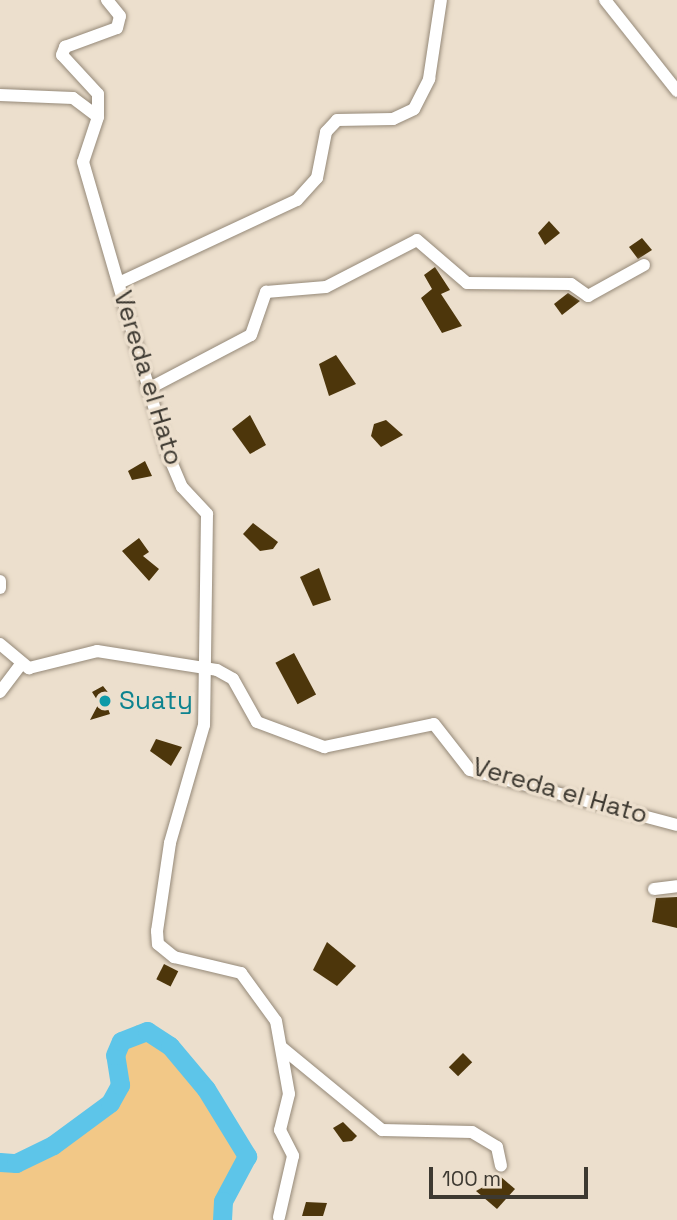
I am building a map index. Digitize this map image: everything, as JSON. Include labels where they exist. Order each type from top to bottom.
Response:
[{"type":"street","name":"Vereda el Hato","points":[[107,0],[120,16],[117,28],[65,47],[62,55],[97,94],[97,125],[83,162],[148,389],[182,488],[207,514],[204,725],[170,843],[158,944],[174,957],[241,973],[276,1021],[289,1094],[280,1130],[293,1166],[279,1217]]},
{"type":"street","points":[[119,283],[297,200],[317,178],[326,132],[337,120],[393,118],[414,109],[429,79],[441,0]]},
{"type":"street","points":[[605,0],[677,92]]},
{"type":"street","points":[[0,95],[73,99],[89,105],[97,125]]},
{"type":"street","points":[[148,389],[251,335],[266,292],[326,287],[417,240],[467,283],[571,284],[588,296],[644,265]]},
{"type":"street","points":[[0,581],[0,588]]},
{"type":"street","points":[[0,644],[20,665],[0,692]]},
{"type":"street","name":"Vereda el Hato","points":[[20,665],[96,651],[206,668],[233,679],[247,710],[272,732],[324,747],[435,723],[470,770],[677,825]]},
{"type":"street","points":[[654,889],[677,887]]},
{"type":"street","points":[[280,1047],[382,1130],[472,1132],[497,1147],[501,1166]]},
{"type":"shaded area","points":[[137,1025],[189,1062],[230,1127],[242,1154],[229,1220],[0,1220],[0,1166],[49,1147],[102,1104],[123,1077],[119,1054],[124,1034]]},
{"type":"building","points":[[549,221],[560,233],[545,245],[538,233]]},
{"type":"building","points":[[642,238],[652,250],[638,259],[629,247]]},
{"type":"building","points":[[435,267],[450,290],[441,294],[462,326],[442,333],[421,298],[432,289],[424,275]]},
{"type":"building","points":[[568,293],[580,301],[562,315],[554,304]]},
{"type":"building","points":[[336,355],[356,384],[329,396],[319,364]]},
{"type":"building","points":[[250,415],[266,445],[250,454],[232,429]]},
{"type":"building","points":[[386,420],[403,435],[381,447],[371,436],[374,424]]},
{"type":"building","points":[[145,461],[152,476],[132,480],[128,471]]},
{"type":"building","points":[[253,523],[278,542],[273,549],[260,551],[243,534]]},
{"type":"building","points":[[139,538],[149,552],[143,556],[159,569],[149,581],[122,551]]},
{"type":"building","points":[[319,568],[331,600],[313,606],[300,577]]},
{"type":"building","points":[[294,653],[316,694],[298,704],[275,663]]},
{"type":"building","name":"Suaty","points":[[103,686],[114,700],[107,706],[110,714],[90,720],[99,703],[92,692]]},
{"type":"building","points":[[156,739],[182,747],[171,766],[150,751]]},
{"type":"building","points":[[677,897],[677,928],[652,922],[656,898]]},
{"type":"building","points":[[327,942],[356,966],[337,986],[313,970]]},
{"type":"building","points":[[164,964],[178,971],[171,986],[156,979]]},
{"type":"building","points":[[463,1053],[472,1062],[458,1076],[449,1067]]},
{"type":"building","points":[[343,1122],[357,1136],[352,1141],[343,1142],[333,1128]]},
{"type":"building","points":[[501,1177],[515,1189],[497,1209],[476,1191]]},
{"type":"building","points":[[306,1202],[327,1203],[323,1216],[302,1216]]},
{"type":"waterway","points":[[0,1162],[16,1163],[53,1145],[110,1103],[120,1085],[115,1055],[121,1041],[147,1031],[170,1046],[206,1089],[247,1156],[223,1201],[222,1220]]},
{"type":"place","name":"Suaty","points":[[105,701]]}]
